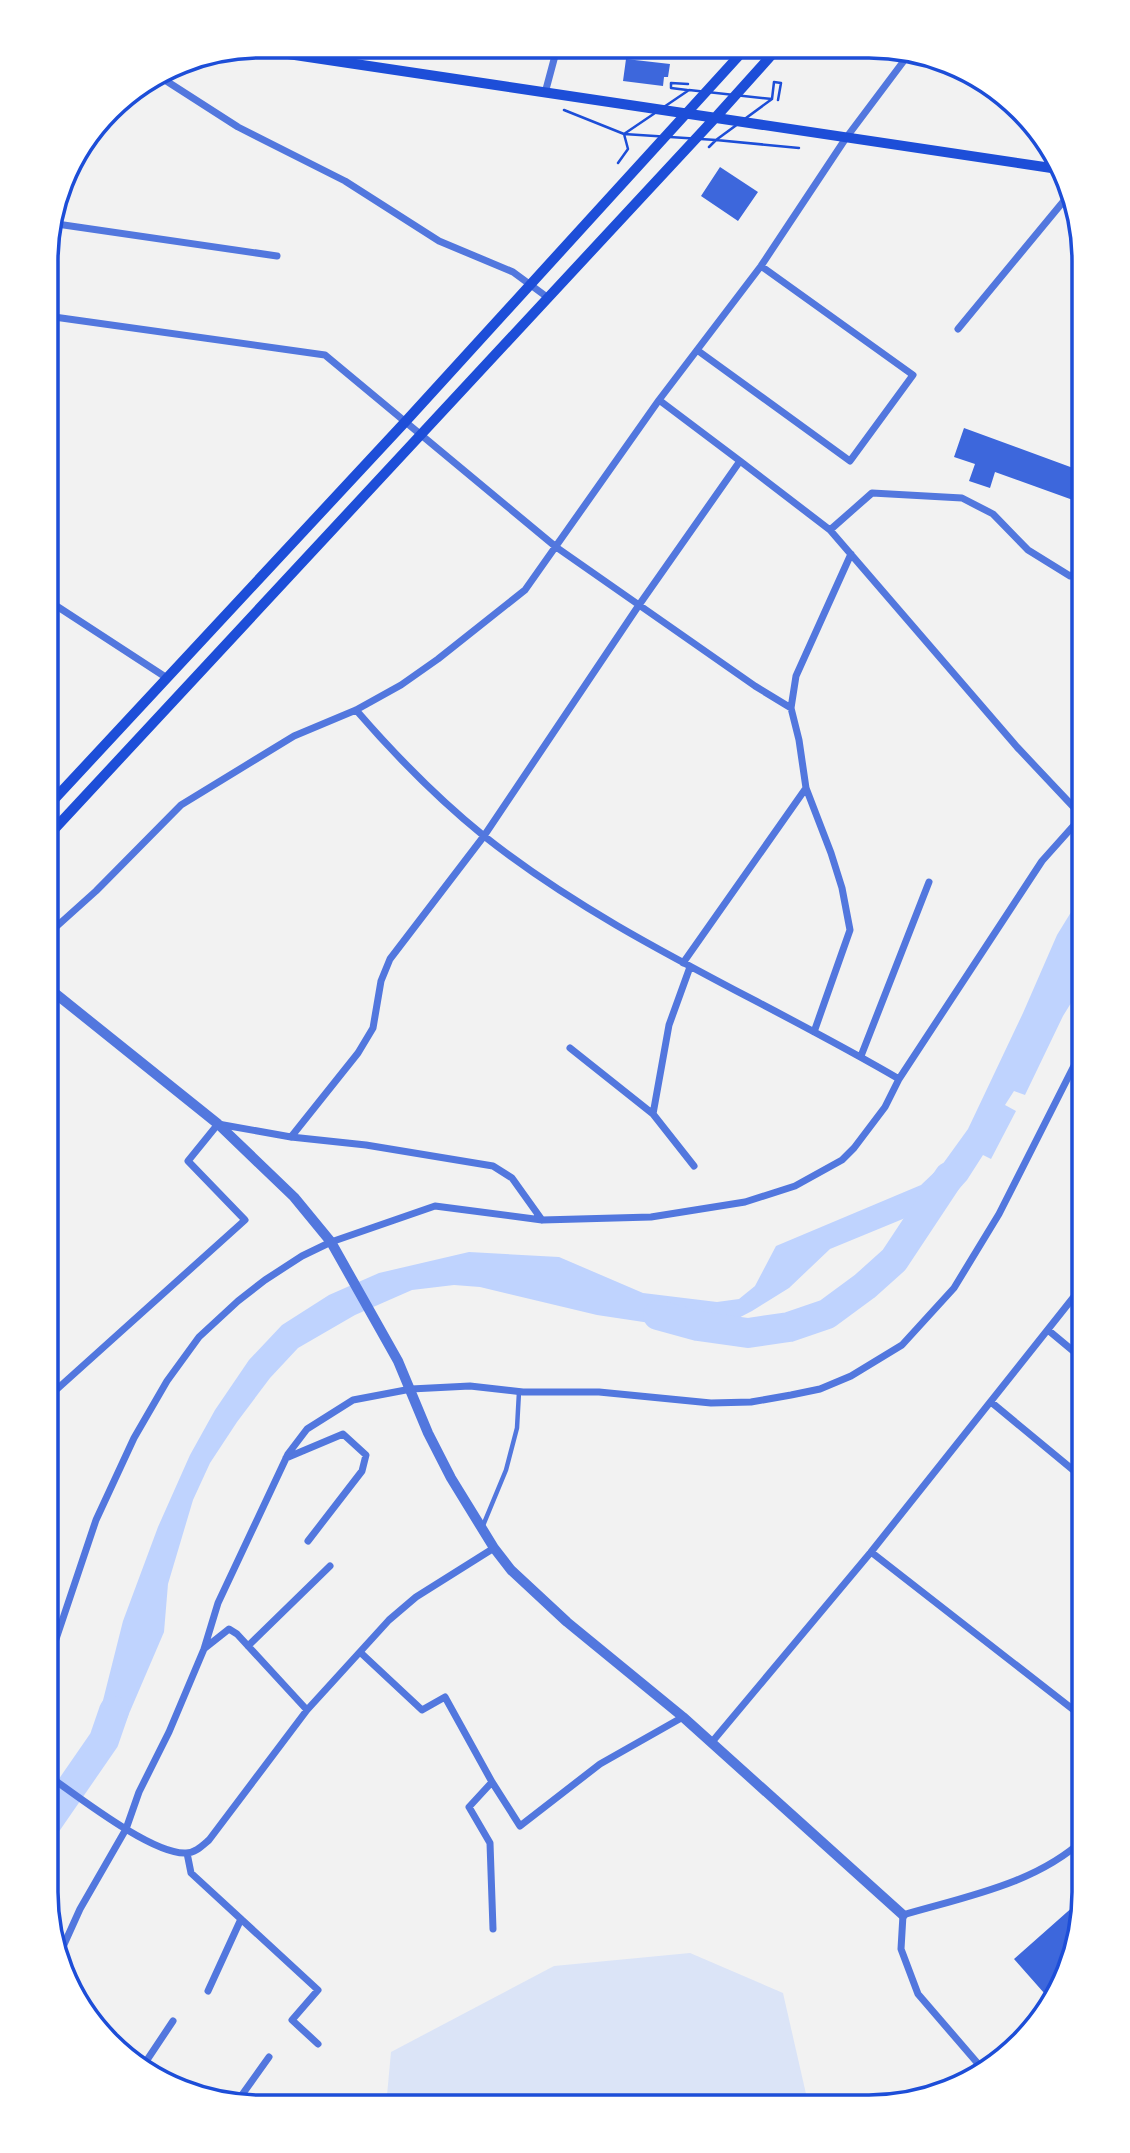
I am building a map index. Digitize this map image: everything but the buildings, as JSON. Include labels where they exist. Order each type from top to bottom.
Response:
[{"type":"main road","points":[[314,58],[1049,168]]},
{"type":"main road","points":[[58,795],[407,421],[736,58]]},
{"type":"main road","points":[[58,825],[769,58]]},
{"type":"street","points":[[545,93],[554,58]]},
{"type":"street","points":[[58,925],[181,806],[294,736],[356,710],[401,685],[525,590],[659,400],[761,266],[846,138],[904,61]]},
{"type":"street","points":[[167,81],[239,127],[345,181],[439,242],[513,272],[547,297]]},
{"type":"street","points":[[958,330],[1063,203]]},
{"type":"street","points":[[61,225],[277,256]]},
{"type":"street","points":[[697,350],[850,461],[913,375],[761,266]]},
{"type":"street","points":[[58,318],[325,355],[556,547],[755,686],[791,708]]},
{"type":"street","points":[[659,400],[830,530],[1017,747],[1072,804]]},
{"type":"street","points":[[291,1137],[358,1053],[373,1028],[381,981],[390,959],[484,836],[639,605],[740,461]]},
{"type":"street","points":[[830,530],[872,493],[962,498],[993,514],[1028,550],[1072,575]]},
{"type":"street","points":[[814,1032],[850,930],[842,888],[806,788],[791,708],[796,676],[851,554]]},
{"type":"street","points":[[58,607],[167,678]]},
{"type":"street","points":[[356,710],[399,759],[484,836],[561,890],[686,965],[861,1056],[899,1079]]},
{"type":"street","points":[[653,1114],[669,1025],[686,965],[806,788]]},
{"type":"street","points":[[58,1633],[96,1520],[134,1438],[167,1381],[199,1337],[238,1301],[302,1256],[331,1242],[435,1206],[542,1220],[651,1217],[745,1202],[794,1186],[842,1160],[886,1107],[899,1079],[1042,861],[1072,827]]},
{"type":"street","points":[[861,1056],[929,882]]},
{"type":"street","points":[[58,995],[218,1124],[284,1187],[331,1242],[398,1361],[428,1433],[482,1529],[512,1570],[567,1622],[712,1742],[903,1915]]},
{"type":"street","points":[[570,1048],[653,1114],[694,1166]]},
{"type":"street","points":[[65,1943],[80,1909],[126,1829],[139,1791],[169,1732],[204,1649],[218,1603],[286,1458],[307,1429],[353,1400],[411,1389],[470,1386],[519,1391],[599,1392],[711,1403],[751,1402],[820,1390],[851,1376],[902,1345],[954,1288],[999,1214],[1072,1070]]},
{"type":"street","points":[[218,1124],[494,1167],[512,1178],[542,1220]]},
{"type":"street","points":[[58,1388],[245,1220],[188,1161],[218,1124]]},
{"type":"street","points":[[712,1742],[871,1552],[1072,1299]]},
{"type":"street","points":[[1048,1330],[1072,1350]]},
{"type":"street","points":[[991,1402],[1072,1469]]},
{"type":"street","points":[[286,1458],[343,1434],[366,1455],[362,1471],[308,1541]]},
{"type":"street","points":[[58,1782],[126,1829],[160,1847],[187,1853],[198,1849],[209,1840],[307,1710],[389,1620],[416,1597],[494,1548]]},
{"type":"street","points":[[871,1552],[1072,1709]]},
{"type":"street","points":[[248,1646],[330,1566]]},
{"type":"street","points":[[204,1649],[229,1629],[237,1634],[307,1710]]},
{"type":"street","points":[[361,1653],[422,1710],[445,1697],[520,1826],[600,1764],[682,1717]]},
{"type":"street","points":[[492,1782],[469,1807],[490,1843],[492,1929]]},
{"type":"street","points":[[903,1915],[992,1889],[1043,1868],[1072,1847]]},
{"type":"street","points":[[187,1853],[191,1873],[318,1990],[292,2020],[318,2044]]},
{"type":"street","points":[[903,1915],[901,1949],[918,1994],[978,2063]]},
{"type":"street","points":[[208,1991],[241,1919]]},
{"type":"street","points":[[147,2060],[173,2021]]},
{"type":"street","points":[[243,2094],[270,2057]]},
{"type":"lane","points":[[482,1529],[506,1470],[517,1427],[519,1391]]},
{"type":"path","points":[[772,99],[774,82],[780,83],[778,100]]},
{"type":"path","points":[[688,84],[671,83],[671,88],[689,90]]},
{"type":"path","points":[[559,109],[625,134],[628,149],[618,163]]},
{"type":"path","points":[[708,148],[716,140],[799,148]]},
{"type":"shaded area","points":[[690,1953],[783,1993],[806,2095],[387,2095],[391,2052],[554,1966]]},
{"type":"water","points":[[1072,911],[1072,1001],[1025,1095],[1014,1091],[1005,1105],[1016,1111],[991,1159],[983,1155],[967,1180],[949,1200],[830,1249],[789,1288],[752,1311],[725,1325],[670,1326],[597,1315],[480,1287],[454,1285],[412,1290],[355,1315],[298,1348],[270,1378],[210,1463],[193,1500],[168,1584],[164,1632],[113,1751],[92,1744],[123,1621],[158,1527],[190,1455],[215,1410],[249,1360],[282,1325],[329,1295],[379,1273],[469,1252],[559,1257],[643,1293],[717,1302],[739,1299],[755,1286],[776,1246],[921,1185],[942,1165],[968,1129],[1057,935]]},
{"type":"waterway","points":[[658,1315],[698,1326],[748,1333],[789,1327],[827,1314],[894,1260],[949,1177]]},
{"type":"waterway","points":[[58,1807],[104,1740],[114,1711]]}]
